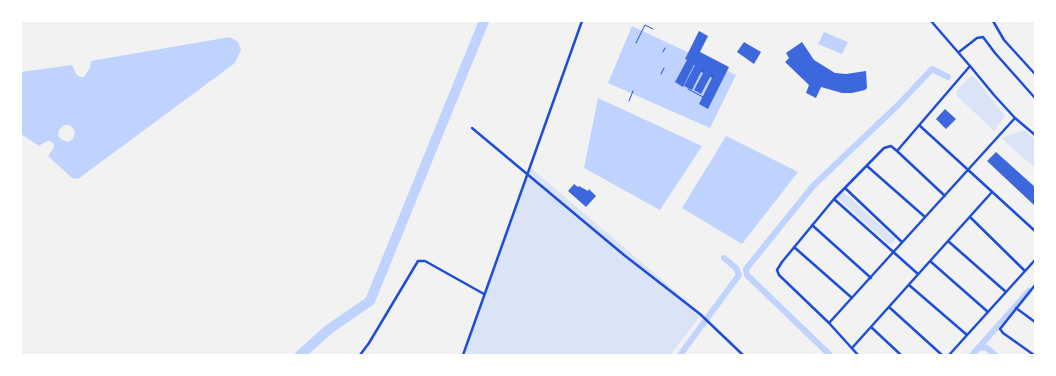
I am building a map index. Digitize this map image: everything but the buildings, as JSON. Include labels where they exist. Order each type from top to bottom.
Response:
[{"type":"street","points":[[463,355],[582,21]]},
{"type":"street","points":[[931,21],[1015,118],[1034,133]]},
{"type":"street","points":[[993,21],[1004,40],[1035,74]]},
{"type":"street","points":[[959,52],[977,38],[983,37],[1035,98]]},
{"type":"street","points":[[897,151],[970,66]]},
{"type":"street","points":[[829,323],[1015,118]]},
{"type":"street","points":[[919,125],[1035,231]]},
{"type":"street","points":[[472,128],[624,255],[704,317],[743,355]]},
{"type":"street","points":[[858,355],[829,323],[779,275],[777,270],[812,224],[834,199],[887,146],[897,151],[945,196]]},
{"type":"street","points":[[866,166],[925,218]]},
{"type":"street","points":[[845,188],[902,242]]},
{"type":"street","points":[[852,348],[992,192]]},
{"type":"street","points":[[834,199],[918,274]]},
{"type":"street","points":[[970,217],[1025,271]]},
{"type":"street","points":[[812,224],[870,278]]},
{"type":"street","points":[[948,241],[1006,292]]},
{"type":"street","points":[[794,247],[852,298]]},
{"type":"street","points":[[949,355],[1035,260]]},
{"type":"street","points":[[360,355],[369,344],[418,261],[425,261],[485,294]]},
{"type":"street","points":[[930,261],[988,312]]},
{"type":"street","points":[[908,285],[967,335]]},
{"type":"street","points":[[1034,355],[1000,329],[1035,285]]},
{"type":"street","points":[[1031,290],[1035,292]]},
{"type":"street","points":[[888,307],[942,355]]},
{"type":"street","points":[[1016,308],[1035,322]]},
{"type":"street","points":[[871,327],[901,355]]},
{"type":"path","points":[[636,43],[645,25],[653,29]]},
{"type":"path","points":[[663,52],[665,48]]},
{"type":"path","points":[[661,74],[664,68]]},
{"type":"path","points":[[688,89],[703,97]]},
{"type":"path","points":[[629,101],[634,91]]},
{"type":"shaded area","points":[[973,75],[1005,116],[994,131],[956,95],[959,87]]},
{"type":"shaded area","points":[[1024,130],[1035,139],[1035,168],[1001,138]]},
{"type":"shaded area","points":[[531,168],[702,314],[670,355],[464,355]]},
{"type":"shaded area","points":[[841,190],[896,239],[890,245],[835,196]]},
{"type":"water","points":[[632,26],[736,75],[710,128],[608,83]]},
{"type":"water","points":[[824,32],[848,42],[842,54],[818,44]]},
{"type":"water","points":[[230,37],[238,42],[241,50],[235,63],[78,179],[72,178],[48,156],[54,147],[53,143],[50,141],[45,142],[39,146],[21,134],[21,72],[72,65],[76,74],[84,77],[90,68],[91,61]],"holes":[[[64,125],[70,125],[75,131],[73,139],[68,142],[58,136],[59,130]]]},
{"type":"water","points":[[598,98],[702,146],[660,210],[584,168]]},
{"type":"water","points":[[726,136],[798,172],[742,244],[682,208]]},
{"type":"waterway","points":[[300,355],[328,330],[370,301],[484,21]]},
{"type":"waterway","points":[[830,355],[747,275],[746,269],[813,186],[897,106],[932,69],[948,77]]},
{"type":"waterway","points":[[680,355],[739,275],[736,268],[724,258]]},
{"type":"waterway","points":[[972,355],[1029,291]]},
{"type":"waterway","points":[[979,347],[987,348],[995,355]]}]
